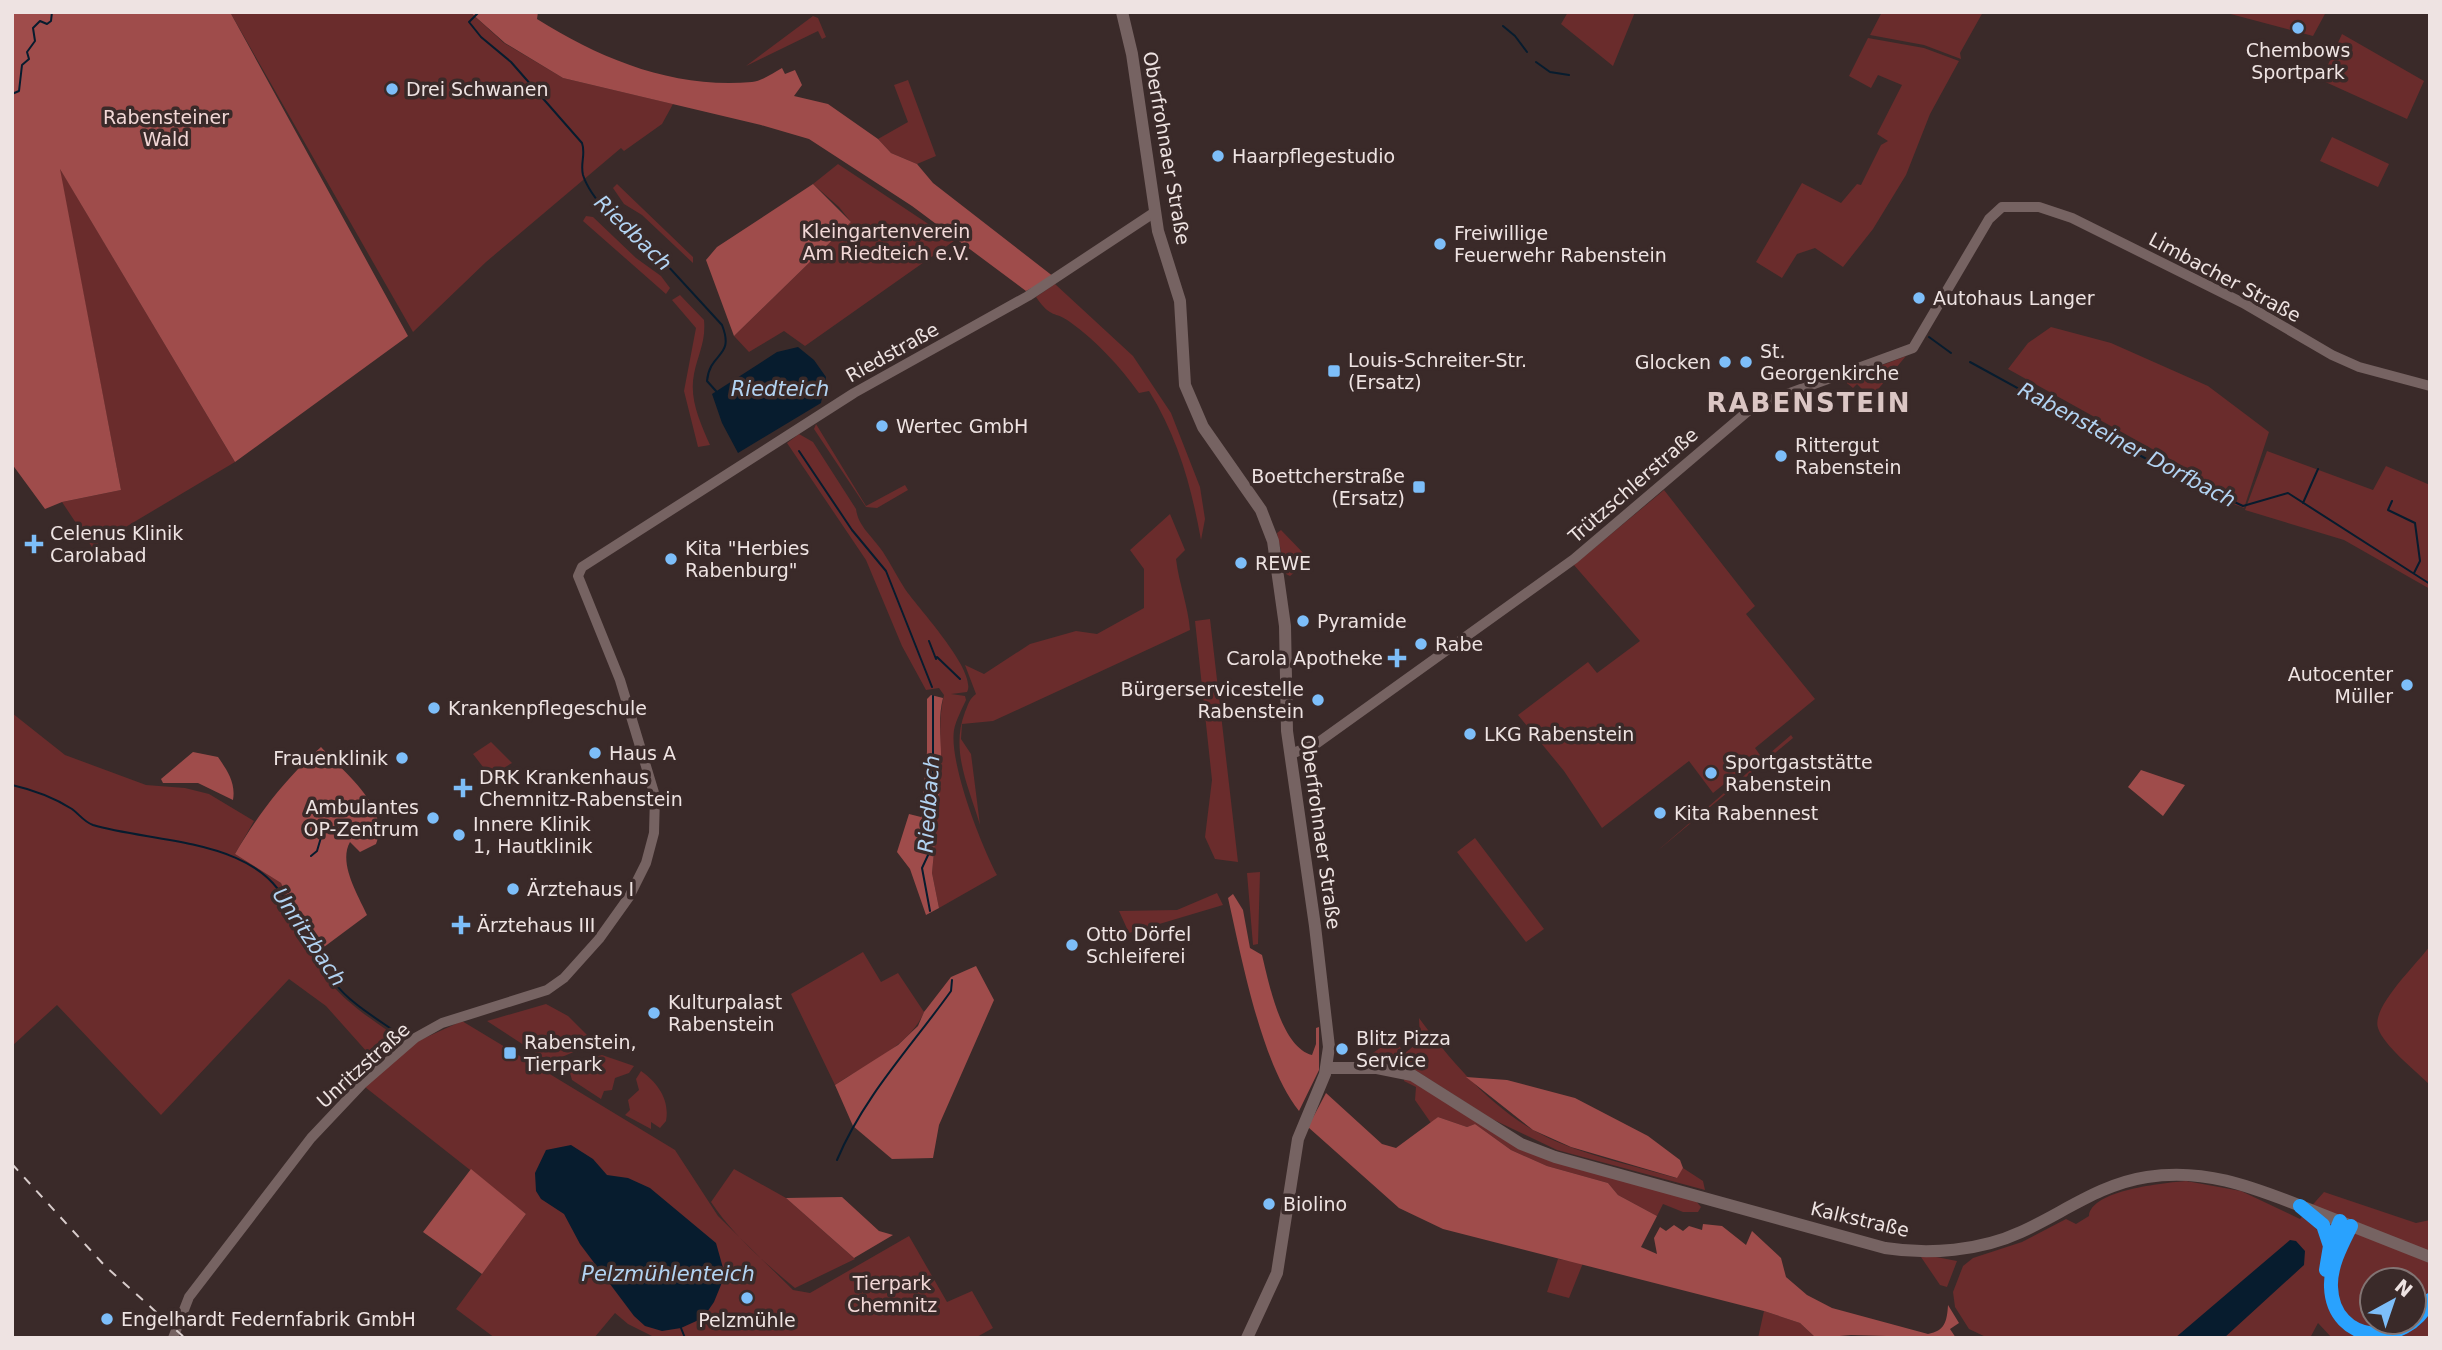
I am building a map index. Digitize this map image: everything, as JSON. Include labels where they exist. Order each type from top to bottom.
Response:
[{"type":"highway","points":[[2300,1206],[2323,1225],[2330,1246],[2324,1294],[2326,1304],[2339,1327],[2353,1338]]},
{"type":"highway","points":[[2330,1246],[2346,1223]]},
{"type":"highway","points":[[2346,1223],[2331,1280],[2333,1301],[2345,1320],[2370,1334],[2392,1334],[2414,1323],[2430,1300]]},
{"type":"main road","name":"Oberfrohnaer Straße","points":[[1122,12],[1132,54],[1158,232],[1180,301],[1185,385],[1203,427],[1269,527],[1284,611],[1285,711],[1329,1047],[1326,1068],[1298,1139],[1277,1273],[1247,1338]]},
{"type":"main road","name":"Kalkstraße","points":[[1326,1068],[1402,1072],[1421,1080],[1521,1144],[1555,1157],[1902,1251],[1966,1248],[2003,1239],[2104,1189],[2144,1177],[2186,1174],[2213,1177],[2269,1192],[2426,1256]]},
{"type":"street","name":"Limbacher Straße","points":[[2002,207],[2039,207],[2072,218],[2243,303],[2332,355],[2359,367],[2430,386]]},
{"type":"street","name":"Trützschlerstraße","points":[[1291,754],[1316,744],[1522,598],[1584,551],[1754,406],[1913,348],[1989,219],[2002,207]]},
{"type":"street","name":"Riedstraße","points":[[579,571],[854,393],[1028,296],[1155,212]]},
{"type":"street","name":"Unritzstraße","points":[[173,1338],[189,1297],[311,1138],[362,1084],[415,1038],[442,1023],[547,990],[564,978],[599,939],[629,897],[646,863],[654,833],[655,796],[620,680],[578,576],[579,571]]},
{"type":"green space","name":"Rabensteiner Wald","points":[[14,12],[230,12],[408,336],[235,462],[60,169],[121,490],[62,502],[45,509],[12,464]]},
{"type":"green space","points":[[230,12],[470,12],[504,43],[563,78],[673,104],[662,124],[624,151],[621,148],[486,262],[413,332]]},
{"type":"green space","points":[[470,12],[538,12],[537,19],[613,59],[667,76],[695,81],[752,82],[782,68],[785,74],[795,70],[802,85],[794,96],[828,104],[878,139],[891,153],[917,164],[933,183],[1054,277],[1026,291],[912,206],[809,139],[563,78],[505,43]]},
{"type":"green space","points":[[1568,12],[1635,12],[1613,66],[1561,24]]},
{"type":"green space","points":[[1882,12],[1983,12],[1960,53],[1961,59],[1924,45],[1870,35]]},
{"type":"green space","name":"Chembows Sportpark","points":[[2223,12],[2326,12],[2313,36]]},
{"type":"green space","points":[[813,16],[818,18],[826,37],[822,39],[818,31],[746,66]]},
{"type":"green space","points":[[2342,34],[2424,81],[2407,119],[2321,80]]},
{"type":"green space","points":[[1868,38],[1924,48],[1959,61],[1930,114],[1906,175],[1873,229],[1843,267],[1815,248],[1797,254],[1782,278],[1756,262],[1802,183],[1841,203],[1857,184],[1861,185],[1881,145],[1888,141],[1877,134],[1902,85],[1878,75],[1871,88],[1849,76]]},
{"type":"green space","points":[[908,80],[936,156],[917,164],[891,153],[878,139],[908,122],[894,85]]},
{"type":"green space","points":[[2332,137],[2389,164],[2378,187],[2320,161]]},
{"type":"green space","name":"Kleingartenverein Am Riedteich e.V.","points":[[838,164],[954,241],[805,346],[784,331],[749,352],[734,336],[851,222],[839,207],[813,184]]},
{"type":"green space","points":[[59,167],[235,462],[92,547],[62,502],[121,490]]},
{"type":"green space","points":[[617,184],[693,257],[693,263],[642,215],[624,204],[613,188]]},
{"type":"green space","points":[[813,184],[851,222],[734,336],[706,260],[717,247]]},
{"type":"green space","points":[[586,216],[593,217],[636,258],[661,276],[670,288],[666,294],[583,221]]},
{"type":"green space","points":[[1055,284],[1133,356],[1171,413],[1200,487],[1205,519],[1201,540],[1193,500],[1176,444],[1149,391],[1139,393],[1090,337],[1041,304],[1036,297]]},
{"type":"green space","points":[[680,295],[704,320],[704,335],[694,374],[693,392],[696,410],[710,445],[698,447],[684,391],[696,328],[672,300]]},
{"type":"green space","points":[[2051,327],[2111,343],[2208,386],[2269,432],[2244,508],[2212,496],[2177,476],[2181,465],[2008,369],[2028,343]]},
{"type":"green space","points":[[1906,356],[1869,400],[1859,393],[1862,389],[1857,384],[1853,388],[1843,380]]},
{"type":"green space","points":[[816,424],[866,506],[905,485],[908,490],[877,508],[866,507],[814,429]]},
{"type":"green space","points":[[799,434],[813,442],[856,509],[863,526],[883,552],[905,589],[956,656],[968,683],[967,692],[951,694],[965,696],[966,700],[954,730],[956,762],[975,825],[997,875],[939,908],[932,873],[940,788],[940,722],[944,695],[939,688],[926,690],[902,646],[866,560],[787,443]]},
{"type":"green space","points":[[2267,451],[2373,490],[2386,466],[2430,485],[2430,589],[2344,540],[2245,510]]},
{"type":"green space","points":[[1664,490],[1755,606],[1746,614],[1815,699],[1755,748],[1760,755],[1713,793],[1689,761],[1602,828],[1564,771],[1518,715],[1588,662],[1597,673],[1640,641],[1574,565]]},
{"type":"green space","points":[[1170,514],[1185,550],[1176,559],[1190,630],[993,721],[962,724],[961,739],[971,754],[980,825],[960,755],[961,726],[969,702],[976,694],[965,665],[984,674],[1030,644],[1076,631],[1097,634],[1144,608],[1144,569],[1130,550]]},
{"type":"green space","points":[[1281,530],[1310,560],[1290,576],[1286,574],[1277,533]]},
{"type":"green space","points":[[1210,619],[1238,862],[1215,859],[1205,837],[1212,780],[1195,621]]},
{"type":"green space","points":[[931,695],[943,698],[940,724],[940,788],[932,873],[939,908],[926,915],[910,869],[897,852],[909,814],[921,817],[927,752],[927,699]]},
{"type":"green space","points":[[12,713],[65,755],[146,785],[185,788],[209,794],[254,821],[235,854],[281,883],[294,915],[312,928],[324,947],[314,952],[328,980],[364,1014],[403,1042],[376,1062],[326,1006],[289,979],[161,1115],[57,1005],[12,1046]]},
{"type":"green space","points":[[1791,735],[1793,738],[1656,852]]},
{"type":"green space","points":[[491,742],[512,763],[490,776],[473,754]]},
{"type":"green space","points":[[321,747],[362,791],[377,817],[379,830],[376,844],[360,852],[350,842],[347,850],[346,859],[351,879],[367,915],[324,947],[304,918],[294,915],[281,883],[235,854],[273,797]]},
{"type":"green space","points":[[193,752],[218,757],[232,782],[233,800],[198,783],[163,783],[161,779]]},
{"type":"green space","points":[[2141,770],[2185,785],[2163,816],[2128,787]]},
{"type":"green space","points":[[1475,838],[1544,929],[1526,942],[1457,852]]},
{"type":"green space","points":[[1260,872],[1258,944],[1253,945],[1247,873]]},
{"type":"green space","points":[[1217,893],[1223,905],[1129,933],[1119,911],[1177,910]]},
{"type":"green space","points":[[1233,894],[1243,910],[1250,948],[1262,955],[1278,1012],[1292,1040],[1301,1050],[1312,1055],[1316,1044],[1316,1028],[1319,1027],[1319,1070],[1299,1111],[1274,1066],[1254,1009],[1228,898]]},
{"type":"green space","points":[[2430,946],[2430,1085],[2386,1042],[2378,1028],[2378,1019],[2381,1009],[2396,986]]},
{"type":"green space","points":[[863,952],[881,982],[898,973],[924,1012],[908,1035],[897,1045],[835,1085],[791,994]]},
{"type":"green space","points":[[976,966],[994,1000],[939,1125],[933,1158],[892,1159],[853,1126],[835,1085],[898,1045],[918,1026],[924,1012],[951,977]]},
{"type":"green space","points":[[546,1004],[568,1016],[595,1043],[550,1062],[487,1021]]},
{"type":"green space","points":[[1419,1018],[1470,1080],[1500,1107],[1533,1130],[1585,1152],[1676,1178],[1683,1168],[1703,1181],[1705,1190],[1557,1150],[1492,1119],[1415,1070],[1387,1062],[1388,1059],[1367,1057],[1393,1039],[1405,1053],[1420,1041]]},
{"type":"green space","name":"Tierpark Chemnitz","points":[[462,1021],[675,1150],[718,1216],[793,1290],[810,1293],[909,1236],[947,1302],[972,1291],[993,1328],[975,1338],[656,1338],[628,1324],[615,1313],[594,1338],[495,1338],[456,1309],[526,1214],[365,1087],[418,1041]]},
{"type":"green space","points":[[602,1055],[634,1066],[629,1073],[615,1078],[612,1090],[604,1091],[601,1099],[572,1080],[570,1073],[578,1062]]},
{"type":"green space","points":[[641,1071],[653,1081],[664,1099],[666,1121],[660,1128],[651,1122],[651,1129],[625,1115],[630,1110],[628,1100],[639,1090],[636,1079]]},
{"type":"green space","points":[[1405,1077],[1487,1127],[1696,1201],[1701,1207],[1698,1212],[1683,1212],[1663,1204],[1657,1216],[1618,1195],[1608,1183],[1547,1166],[1511,1150],[1475,1124],[1467,1127],[1438,1117],[1431,1123],[1415,1100],[1416,1087],[1404,1081]]},
{"type":"green space","points":[[1466,1077],[1507,1080],[1575,1098],[1648,1136],[1680,1160],[1683,1168],[1677,1178],[1571,1147],[1533,1130]]},
{"type":"green space","points":[[1326,1093],[1382,1144],[1396,1148],[1438,1117],[1467,1127],[1475,1124],[1511,1150],[1547,1166],[1608,1183],[1618,1195],[1657,1216],[1641,1247],[1657,1254],[1654,1238],[1660,1227],[1666,1231],[1674,1225],[1683,1231],[1689,1226],[1702,1230],[1703,1224],[1722,1226],[1746,1245],[1752,1231],[1781,1258],[1786,1277],[1807,1295],[1832,1308],[1928,1334],[1942,1328],[1948,1305],[1959,1323],[1950,1329],[1956,1338],[1851,1335],[1816,1338],[1800,1323],[1764,1311],[1443,1229],[1399,1208],[1308,1127]]},
{"type":"green space","points":[[471,1169],[526,1214],[482,1274],[423,1232]]},
{"type":"green space","points":[[734,1169],[786,1198],[855,1259],[795,1288],[739,1237],[711,1202]]},
{"type":"green space","points":[[2186,1181],[2241,1191],[2300,1219],[2324,1192],[2416,1223],[2430,1220],[2430,1338],[2332,1338],[2318,1323],[2310,1338],[1988,1338],[1969,1329],[1955,1307],[1953,1292],[1963,1266],[1973,1258],[2022,1242],[2066,1219],[2076,1224],[2089,1216],[2093,1207],[2102,1200],[2146,1186]]},
{"type":"green space","points":[[842,1197],[879,1231],[893,1235],[854,1258],[786,1198]]},
{"type":"green space","points":[[1921,1257],[1957,1261],[1947,1287],[1940,1285]]},
{"type":"green space","points":[[1558,1259],[1583,1263],[1569,1298],[1547,1292]]},
{"type":"green space","points":[[1764,1311],[1800,1323],[1816,1338],[1758,1338]]},
{"type":"water","name":"Riedteich","points":[[798,347],[814,360],[826,377],[821,403],[738,453],[722,423],[712,394],[777,352]]},
{"type":"water","name":"Pelzmühlenteich","points":[[571,1145],[593,1159],[607,1175],[628,1178],[650,1188],[716,1243],[725,1275],[714,1302],[703,1318],[681,1328],[662,1331],[645,1326],[634,1316],[580,1244],[564,1214],[541,1199],[536,1191],[535,1173],[546,1150]]},
{"type":"water","points":[[2290,1240],[2296,1241],[2305,1251],[2304,1265],[2224,1338],[2175,1338]]},
{"type":"waterway","points":[[12,94],[19,91],[22,65],[29,59],[27,52],[35,41],[33,28],[40,21],[47,24],[51,21],[52,12]]},
{"type":"waterway","name":"Riedbach","points":[[479,12],[469,22],[481,37],[511,62],[582,143],[583,175],[600,203],[617,222],[644,240],[722,325],[726,343],[712,364],[707,381],[716,391]]},
{"type":"waterway","name":"Rabensteiner Dorfbach","points":[[1503,26],[1527,52]]},
{"type":"waterway","name":"Rabensteiner Dorfbach","points":[[1536,62],[1550,72],[1569,75]]},
{"type":"waterway","name":"Rabensteiner Dorfbach","points":[[1929,337],[1951,353]]},
{"type":"waterway","name":"Rabensteiner Dorfbach","points":[[1970,362],[2172,473],[2243,506],[2288,493],[2430,584]]},
{"type":"waterway","name":"Riedbach","points":[[799,451],[852,530],[886,571],[932,687]]},
{"type":"waterway","points":[[2303,503],[2318,469]]},
{"type":"waterway","points":[[2392,501],[2388,510],[2415,523],[2420,561],[2414,573]]},
{"type":"waterway","points":[[929,641],[936,659]]},
{"type":"waterway","points":[[937,657],[960,679]]},
{"type":"waterway","name":"Riedbach","points":[[930,911],[922,868],[929,853],[933,810],[933,696]]},
{"type":"waterway","name":"Unritzbach","points":[[12,785],[58,801],[93,825],[208,848],[236,858],[260,872],[279,891],[292,917],[313,939],[334,982],[357,1005],[403,1037]]},
{"type":"waterway","points":[[311,856],[317,851],[322,834]]},
{"type":"waterway","name":"Riedbach","points":[[837,1160],[874,1093],[951,991],[952,980]]},
{"type":"waterway","name":"Unritzbach","points":[[681,1328],[685,1338]]},
{"type":"railway","points":[[12,1164],[105,1266],[185,1338]]},
{"type":"place","name":"Chembows Sportpark","points":[[2298,28]]},
{"type":"place","name":"Drei Schwanen","points":[[392,89]]},
{"type":"place","name":"Haarpflegestudio","points":[[1218,156]]},
{"type":"place","name":"Freiwillige Feuerwehr Rabenstein","points":[[1440,244]]},
{"type":"place","name":"Autohaus Langer","points":[[1919,298]]},
{"type":"place","name":"Glocken","points":[[1725,362]]},
{"type":"place","name":"St. Georgenkirche","points":[[1746,362]]},
{"type":"place","name":"Louis-Schreiter-Str. (Ersatz)","points":[[1334,371]]},
{"type":"place","name":"Wertec GmbH","points":[[882,426]]},
{"type":"place","name":"Rittergut Rabenstein","points":[[1781,456]]},
{"type":"place","name":"Boettcherstraße (Ersatz)","points":[[1419,487]]},
{"type":"place","name":"Celenus Klinik Carolabad","points":[[34,544]]},
{"type":"place","name":"Kita \"Herbies Rabenburg\"","points":[[671,559]]},
{"type":"place","name":"REWE","points":[[1241,563]]},
{"type":"place","name":"Pyramide","points":[[1303,621]]},
{"type":"place","name":"Rabe","points":[[1421,644]]},
{"type":"place","name":"Carola Apotheke","points":[[1397,658]]},
{"type":"place","name":"Autocenter Müller","points":[[2407,685]]},
{"type":"place","name":"Bürgerservicestelle Rabenstein","points":[[1318,700]]},
{"type":"place","name":"Krankenpflegeschule","points":[[434,708]]},
{"type":"place","name":"LKG Rabenstein","points":[[1470,734]]},
{"type":"place","name":"Haus A","points":[[595,753]]},
{"type":"place","name":"Frauenklinik","points":[[402,758]]},
{"type":"place","name":"Sportgaststätte Rabenstein","points":[[1711,773]]},
{"type":"place","name":"DRK Krankenhaus Chemnitz-Rabenstein","points":[[463,788]]},
{"type":"place","name":"Kita Rabennest","points":[[1660,813]]},
{"type":"place","name":"Ambulantes OP-Zentrum","points":[[433,818]]},
{"type":"place","name":"Innere Klinik 1, Hautklinik","points":[[459,835]]},
{"type":"place","name":"Ärztehaus I","points":[[513,889]]},
{"type":"place","name":"Ärztehaus III","points":[[461,925]]},
{"type":"place","name":"Otto Dörfel Schleiferei","points":[[1072,945]]},
{"type":"place","name":"Kulturpalast Rabenstein","points":[[654,1013]]},
{"type":"place","name":"Blitz Pizza Service","points":[[1342,1049]]},
{"type":"place","name":"Rabenstein, Tierpark","points":[[510,1053]]},
{"type":"place","name":"Biolino","points":[[1269,1204]]},
{"type":"place","name":"Pelzmühle","points":[[747,1298]]},
{"type":"place","name":"Engelhardt Federnfabrik GmbH","points":[[107,1319]]},
{"type":"district","name":"RABENSTEIN","points":[[1809,403]]}]
